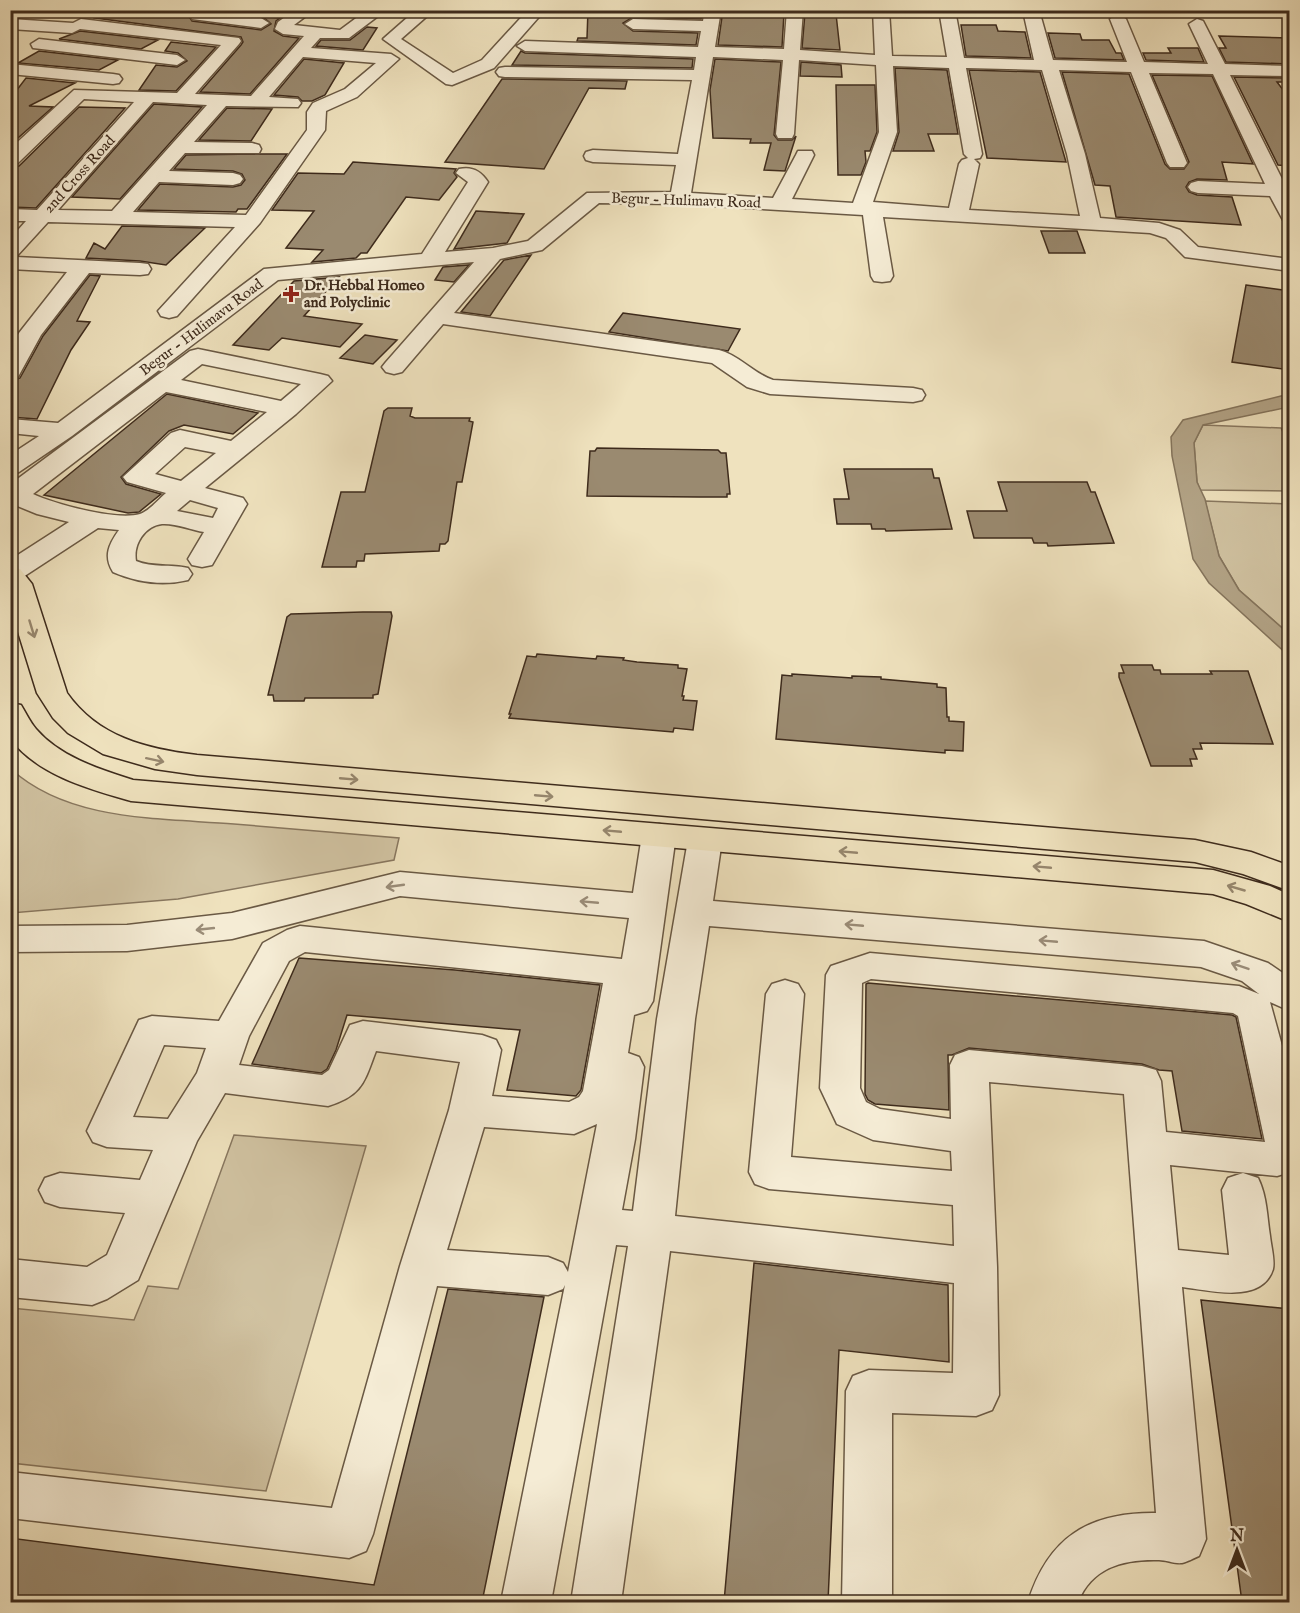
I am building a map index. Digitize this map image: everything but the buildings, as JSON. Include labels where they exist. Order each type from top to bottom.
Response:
[{"type":"main road","points":[[10,574],[18,584],[52,693],[69,718],[98,740],[132,754],[175,763],[910,843],[1213,882],[1258,895],[1290,910]]},
{"type":"main road","points":[[52,693],[10,709],[25,735],[44,751],[86,775],[131,790],[705,840],[1195,851],[1251,864],[1290,879]]},
{"type":"street","points":[[11,24],[31,10]]},
{"type":"street","points":[[10,56],[108,10]]},
{"type":"street","points":[[306,10],[284,25],[283,29],[343,35],[378,10]]},
{"type":"street","points":[[426,10],[391,39],[452,80],[488,64],[537,10]]},
{"type":"street","points":[[785,134],[795,10]]},
{"type":"street","points":[[881,10],[888,132],[866,208],[882,276]]},
{"type":"street","points":[[947,10],[971,159],[958,213]]},
{"type":"street","points":[[1031,11],[1076,154],[1091,222]]},
{"type":"street","points":[[182,14],[261,22]]},
{"type":"street","points":[[633,24],[711,18],[680,198]]},
{"type":"street","points":[[1118,19],[1177,163]]},
{"type":"street","points":[[11,24],[77,26],[233,41],[182,98]]},
{"type":"street","points":[[1197,24],[1290,216]]},
{"type":"street","points":[[256,101],[315,33]]},
{"type":"street","points":[[39,44],[177,60]]},
{"type":"street","points":[[525,46],[1290,71]]},
{"type":"street","points":[[170,311],[253,219],[316,130],[316,112],[320,107],[351,93],[391,59],[298,52]]},
{"type":"street","points":[[1217,67],[1290,66]]},
{"type":"street","points":[[380,68],[411,71]]},
{"type":"street","points":[[10,69],[134,81]]},
{"type":"street","points":[[10,88],[30,71]]},
{"type":"street","points":[[505,72],[701,75]]},
{"type":"street","points":[[273,82],[291,84]]},
{"type":"street","points":[[10,160],[80,94],[291,103]]},
{"type":"street","name":"2nd Cross Road","points":[[10,252],[148,97]]},
{"type":"street","points":[[118,217],[221,100]]},
{"type":"street","points":[[201,122],[224,123]]},
{"type":"street","points":[[180,147],[252,149]]},
{"type":"street","points":[[606,152],[687,160]]},
{"type":"street","points":[[780,203],[805,155]]},
{"type":"street","points":[[429,260],[477,182],[476,177],[466,173]]},
{"type":"street","points":[[155,176],[233,179]]},
{"type":"street","points":[[1198,188],[1277,190]]},
{"type":"street","name":"Begur - Hulimavu Road","points":[[10,467],[63,431],[272,274],[493,254],[535,246],[594,197],[780,203],[1152,227],[1173,234],[1192,254],[1290,265]]},
{"type":"street","points":[[10,216],[250,221]]},
{"type":"street","points":[[394,368],[493,254]]},
{"type":"street","points":[[10,263],[140,269]]},
{"type":"street","points":[[10,372],[30,333],[83,266]]},
{"type":"street","points":[[438,317],[709,355],[727,360],[755,382],[770,387],[913,395]]},
{"type":"street","points":[[178,574],[153,575],[133,571],[123,566],[119,555],[124,542],[147,520],[188,490],[320,381],[198,357],[21,489],[19,497],[27,502],[82,517],[147,520],[220,527]]},
{"type":"street","points":[[163,384],[287,409]]},
{"type":"street","points":[[10,426],[63,431]]},
{"type":"street","points":[[202,559],[234,504],[136,477],[180,438],[235,450]]},
{"type":"street","points":[[10,564],[82,517]]},
{"type":"street","points":[[10,574],[82,517]]},
{"type":"street","points":[[526,1602],[615,1139],[659,835]]},
{"type":"street","points":[[596,1602],[651,1230],[676,1019],[705,840]]},
{"type":"street","points":[[10,939],[127,938],[232,926],[400,884],[647,907]]},
{"type":"street","points":[[695,912],[1204,954],[1255,972],[1290,997]]},
{"type":"street","points":[[10,1278],[93,1286],[123,1267],[179,1137],[215,1077],[230,1036],[276,952],[300,939],[623,972],[602,1095],[593,1108],[574,1118],[470,1110]]},
{"type":"street","points":[[971,1138],[873,1124],[851,1113],[840,1088],[844,975],[870,966],[1239,1000],[1255,1008],[1287,1150],[1277,1160],[1148,1146]]},
{"type":"street","points":[[785,994],[769,1172],[973,1190]]},
{"type":"street","points":[[633,1015],[676,1019]]},
{"type":"street","points":[[179,1137],[107,1131],[152,1030],[230,1036]]},
{"type":"street","points":[[10,1495],[350,1534],[422,1266],[470,1110],[482,1050],[363,1035],[345,1080],[328,1091],[215,1077]]},
{"type":"street","points":[[867,1602],[869,1391],[976,1395],[976,1267],[969,1065],[1142,1081],[1182,1539],[1155,1535],[1130,1536],[1105,1542],[1084,1554],[1068,1571],[1053,1602]]},
{"type":"street","points":[[60,1190],[153,1198]]},
{"type":"street","points":[[1159,1266],[1240,1275],[1252,1267],[1243,1190]]},
{"type":"street","points":[[598,1225],[976,1267]]},
{"type":"street","points":[[422,1266],[548,1276]]},
{"type":"shaded area","points":[[1289,394],[1289,407],[1203,425],[1194,443],[1197,482],[1205,499],[1219,556],[1239,590],[1289,634],[1289,656],[1209,583],[1193,559],[1172,456],[1171,437],[1183,420]]},
{"type":"shaded area","points":[[1203,425],[1281,428],[1289,445],[1289,491],[1200,490],[1197,482],[1194,443]]},
{"type":"shaded area","points":[[1205,501],[1289,504],[1289,634],[1239,590],[1219,556]]},
{"type":"shaded area","points":[[11,769],[34,786],[60,799],[117,814],[399,838],[394,860],[178,899],[11,913]]},
{"type":"shaded area","points":[[234,1135],[366,1146],[266,1491],[11,1463],[11,1308],[134,1320],[148,1286],[178,1289]]},
{"type":"place","name":"Dr. Hebbal Homeo and Polyclinic","points":[[291,294]]}]
